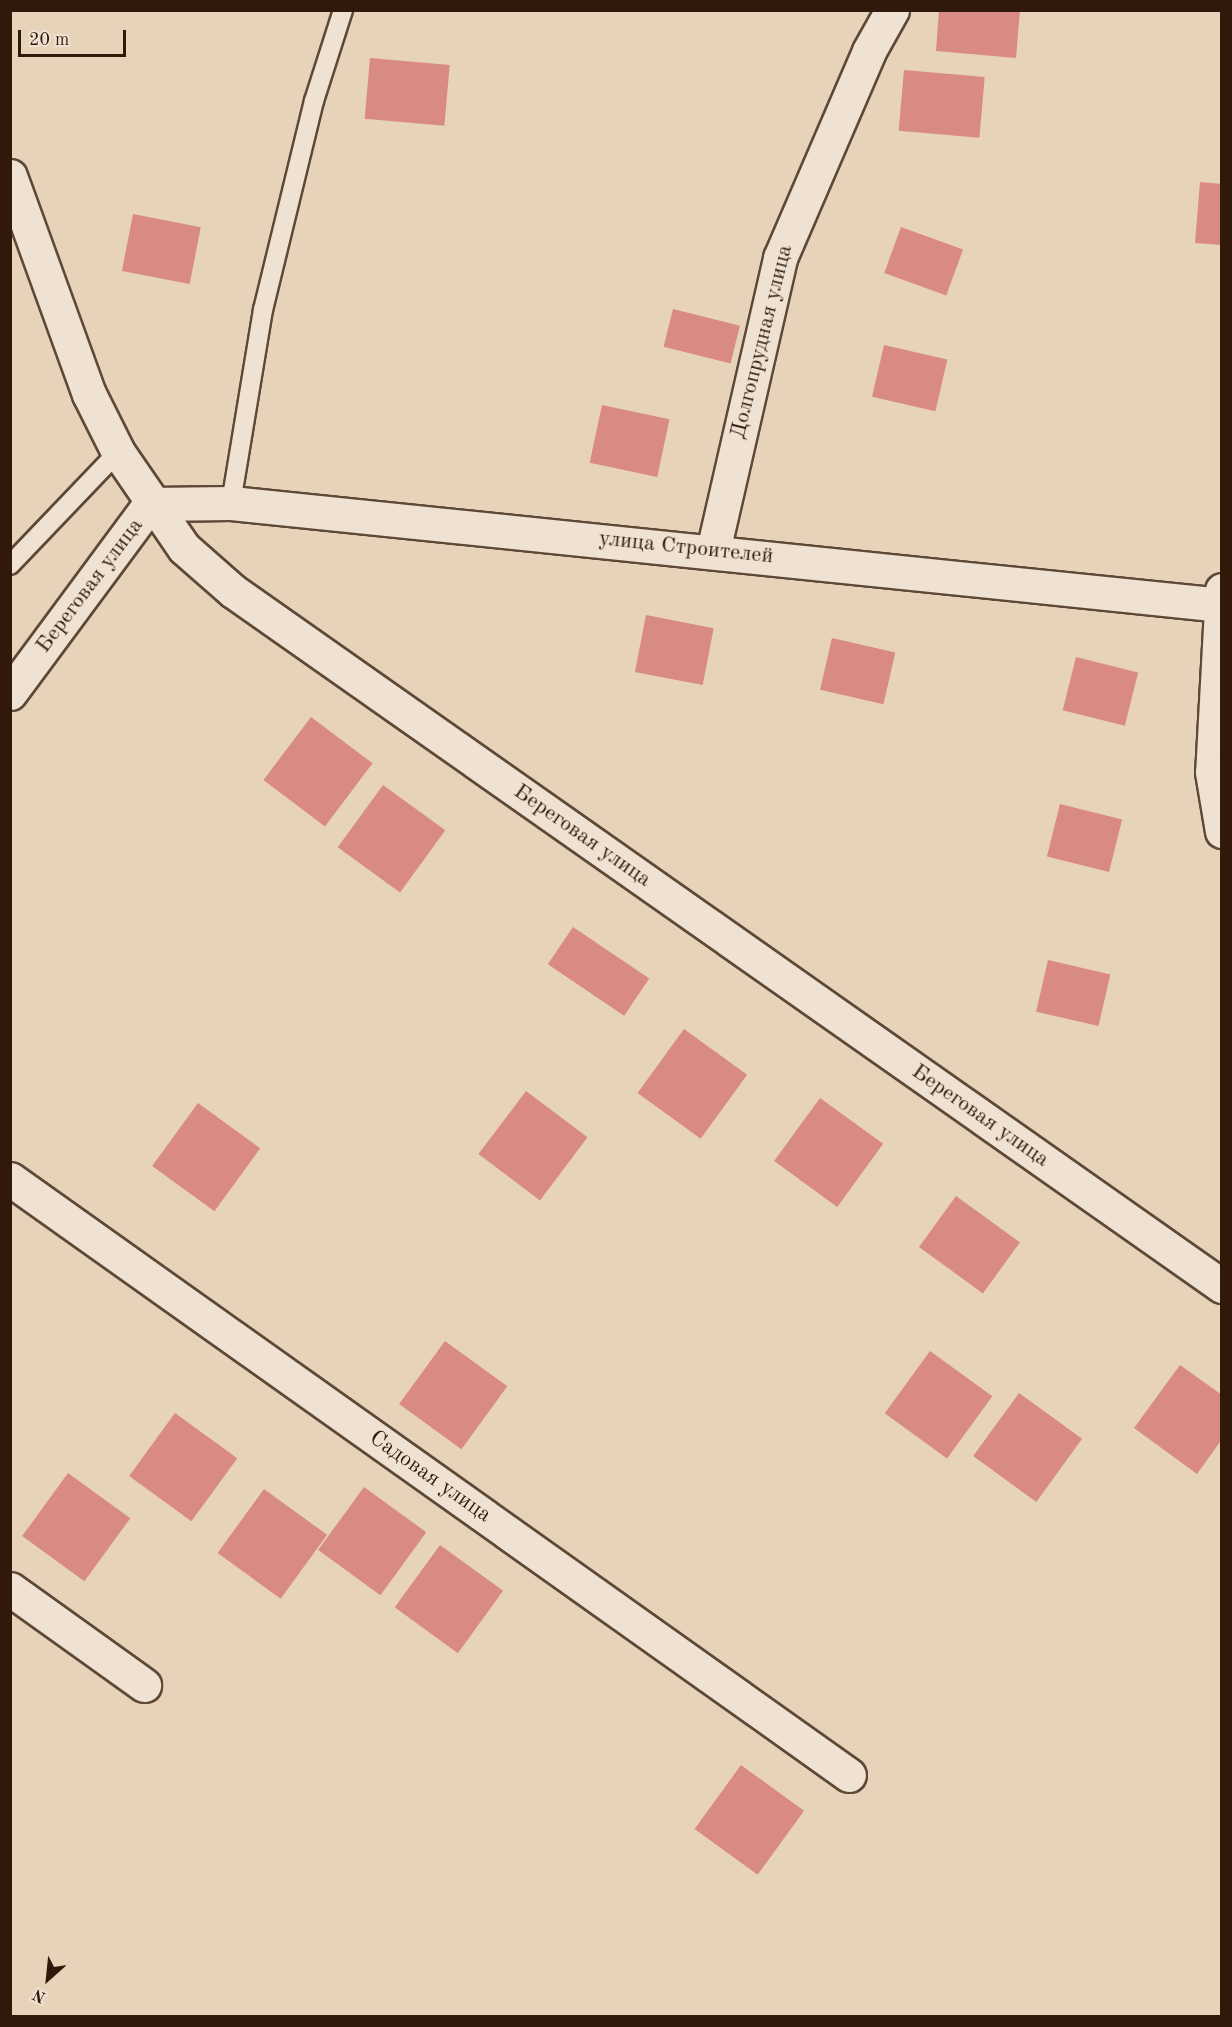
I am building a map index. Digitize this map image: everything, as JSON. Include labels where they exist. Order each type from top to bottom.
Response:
[{"type":"street","name":"Долгопрудная улица","points":[[713,551],[780,258],[868,51],[892,10]]},
{"type":"street","points":[[10,176],[89,394],[118,452],[150,504]]},
{"type":"street","name":"улица Строителей","points":[[150,504],[231,503],[1221,600]]},
{"type":"street","name":"Береговая улица","points":[[10,693],[150,504],[184,548],[233,591],[1221,1286]]},
{"type":"street","points":[[1221,600],[1212,772],[1221,831]]},
{"type":"street","name":"Садовая улица","points":[[10,1179],[849,1775]]},
{"type":"street","points":[[10,1589],[144,1685]]},
{"type":"lane","points":[[231,503],[263,310],[314,101],[343,10]]},
{"type":"lane","points":[[10,565],[118,452]]},
{"type":"building","points":[[939,10],[1020,10],[1016,58],[936,51]]},
{"type":"building","points":[[370,58],[450,65],[444,126],[365,119]]},
{"type":"building","points":[[904,70],[985,77],[979,138],[899,131]]},
{"type":"building","points":[[1200,182],[1222,184],[1222,245],[1195,243]]},
{"type":"building","points":[[133,214],[201,227],[190,284],[122,271]]},
{"type":"building","points":[[901,227],[963,250],[946,296],[884,273]]},
{"type":"building","points":[[673,309],[740,326],[731,364],[664,347]]},
{"type":"building","points":[[884,345],[947,360],[935,411],[872,397]]},
{"type":"building","points":[[602,405],[669,419],[657,477],[590,463]]},
{"type":"building","points":[[646,615],[714,628],[703,685],[635,672]]},
{"type":"building","points":[[832,638],[895,653],[883,704],[820,690]]},
{"type":"building","points":[[1076,657],[1138,672],[1125,726],[1063,710]]},
{"type":"building","points":[[311,717],[372,763],[325,826],[263,780]]},
{"type":"building","points":[[383,785],[445,830],[400,893],[338,847]]},
{"type":"building","points":[[1060,804],[1122,819],[1109,872],[1047,856]]},
{"type":"building","points":[[573,927],[649,978],[624,1016],[548,964]]},
{"type":"building","points":[[1048,960],[1110,974],[1098,1026],[1036,1012]]},
{"type":"building","points":[[684,1029],[747,1075],[701,1139],[638,1093]]},
{"type":"building","points":[[526,1091],[587,1137],[540,1200],[478,1154]]},
{"type":"building","points":[[820,1098],[883,1144],[837,1207],[774,1161]]},
{"type":"building","points":[[198,1103],[260,1148],[214,1211],[152,1166]]},
{"type":"building","points":[[956,1196],[1020,1242],[983,1293],[919,1247]]},
{"type":"building","points":[[445,1341],[507,1386],[461,1449],[399,1404]]},
{"type":"building","points":[[930,1351],[992,1396],[947,1459],[885,1413]]},
{"type":"building","points":[[1180,1365],[1222,1395],[1222,1439],[1197,1474],[1134,1428]]},
{"type":"building","points":[[1019,1393],[1082,1439],[1036,1502],[973,1456]]},
{"type":"building","points":[[175,1413],[237,1458],[191,1521],[129,1476]]},
{"type":"building","points":[[68,1473],[130,1518],[84,1581],[22,1536]]},
{"type":"building","points":[[364,1487],[426,1532],[380,1595],[318,1550]]},
{"type":"building","points":[[264,1489],[327,1535],[281,1599],[218,1553]]},
{"type":"building","points":[[440,1545],[503,1591],[458,1653],[395,1607]]},
{"type":"building","points":[[741,1765],[804,1811],[758,1875],[695,1829]]}]
